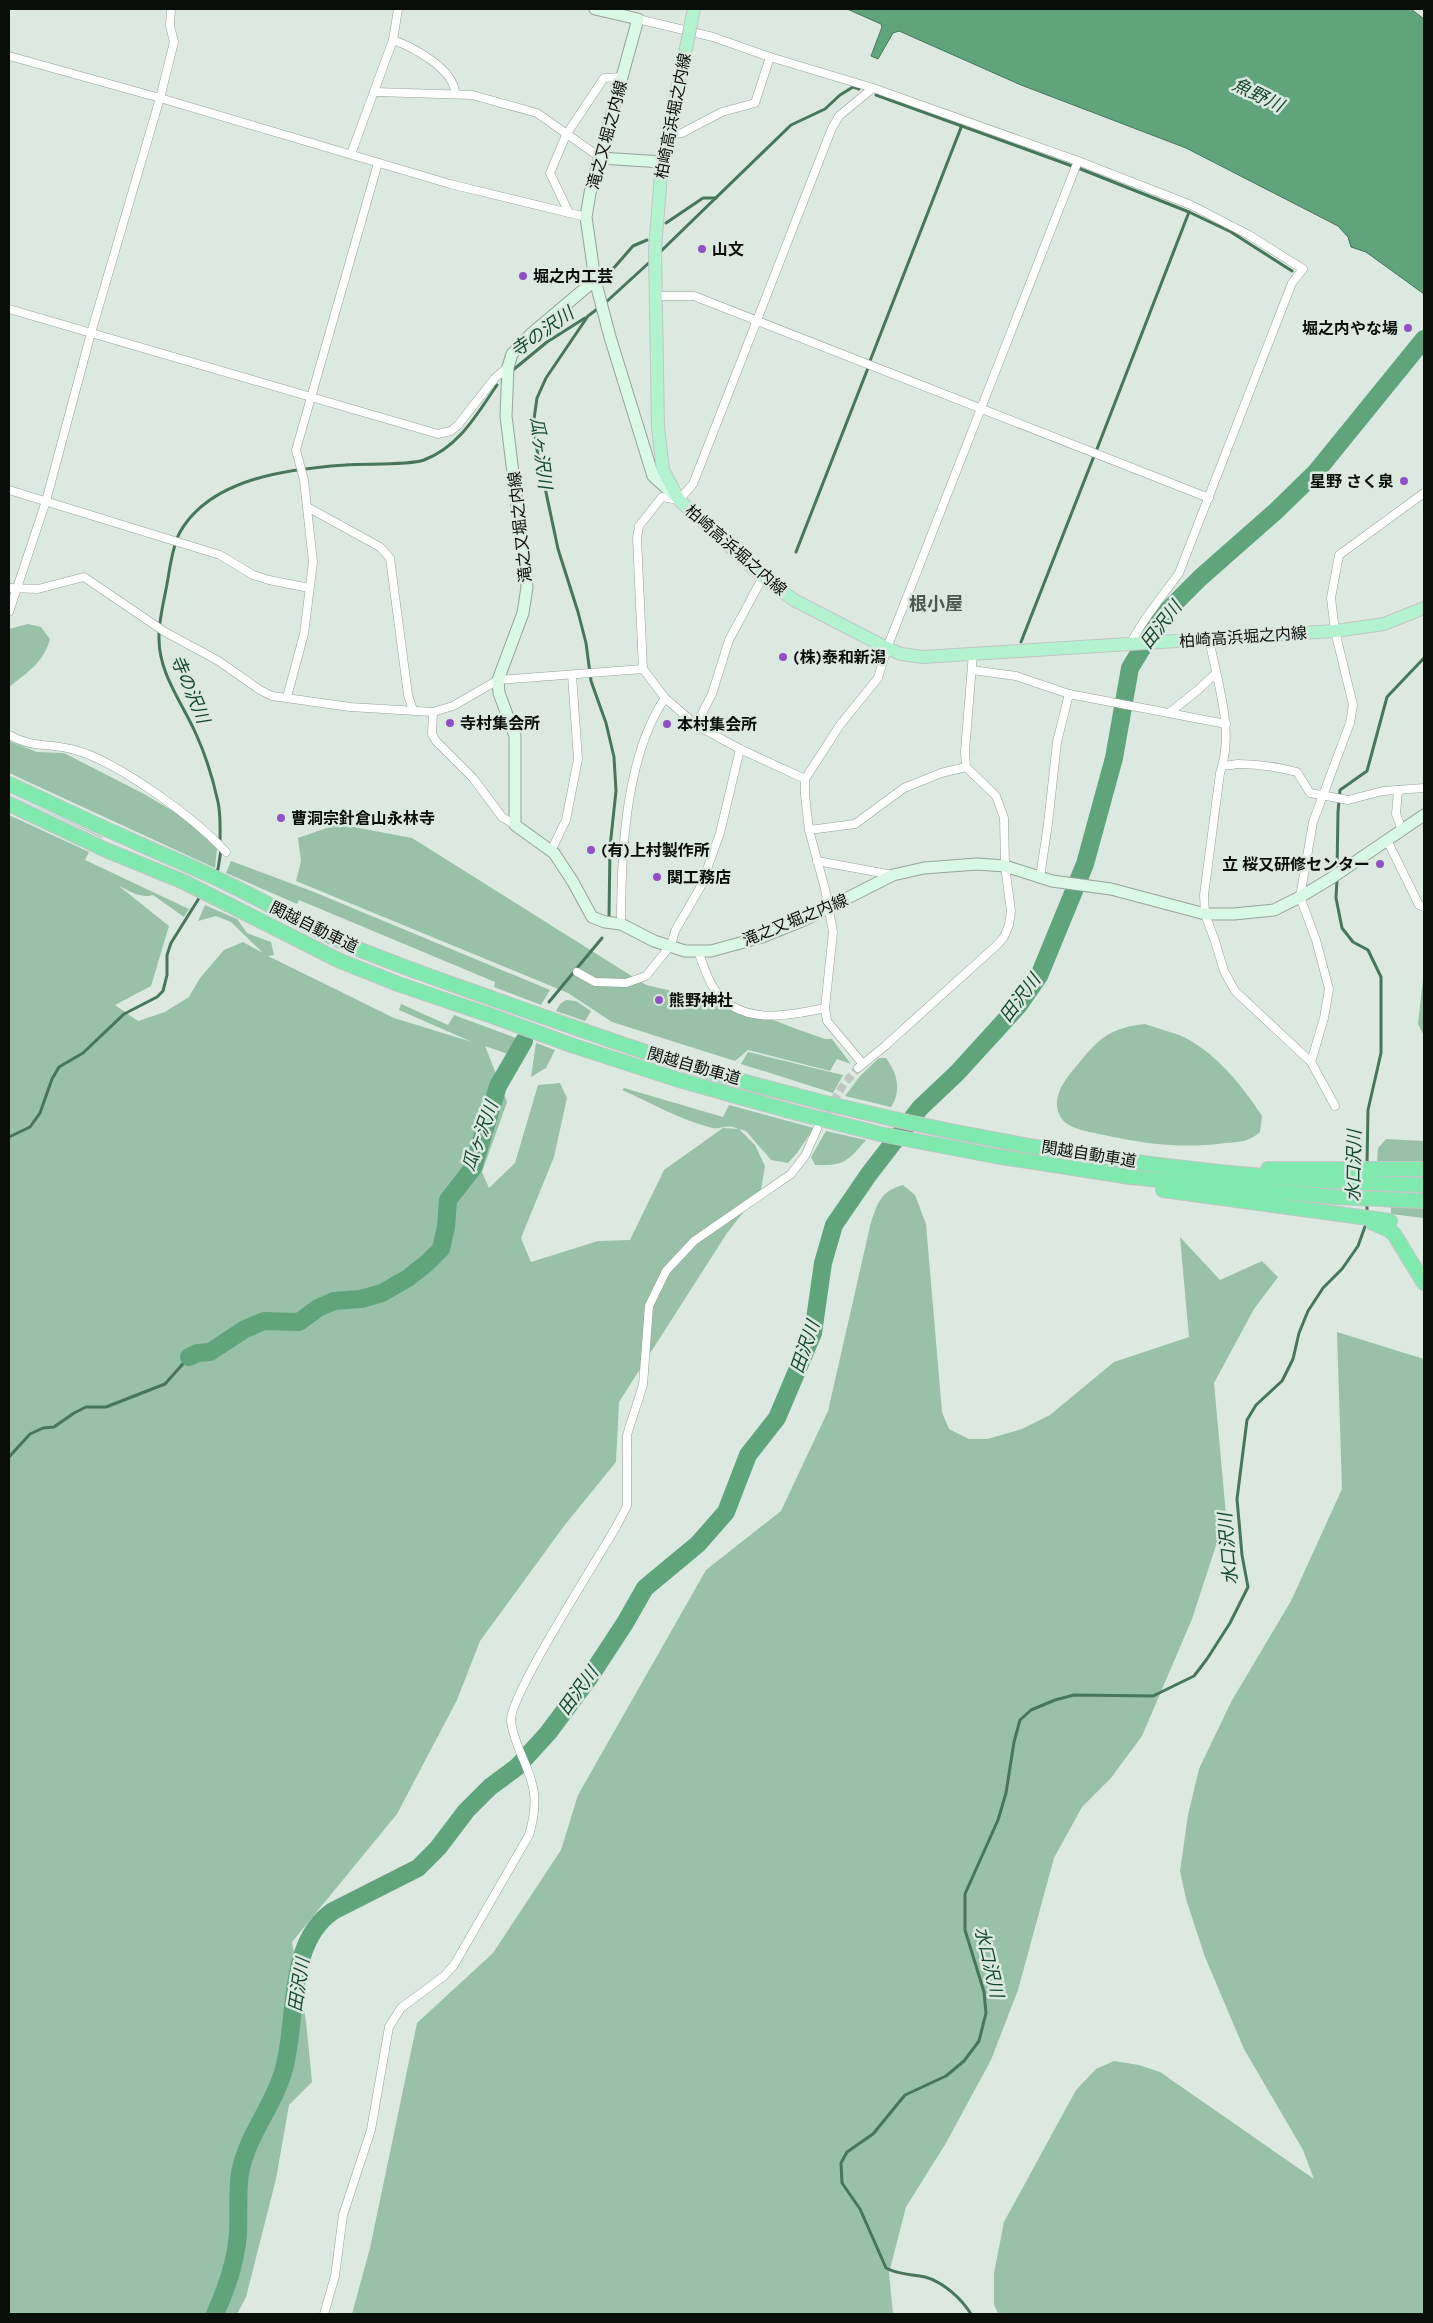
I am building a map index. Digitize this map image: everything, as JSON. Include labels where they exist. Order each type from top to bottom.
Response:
[{"type":"highway","name":"関越自動車道","points":[[9,784],[126,839],[192,866],[341,942],[446,983],[684,1064],[805,1098],[953,1132],[1108,1158],[1237,1174],[1276,1168],[1338,1175]]},
{"type":"highway","name":"関越自動車道","points":[[9,804],[106,850],[184,882],[338,960],[429,995],[571,1045],[679,1080],[793,1112],[880,1134],[995,1156],[1130,1177],[1335,1197],[1424,1201]]},
{"type":"highway","points":[[1338,1175],[1424,1169]]},
{"type":"highway","points":[[1338,1175],[1396,1185],[1424,1185]]},
{"type":"highway","points":[[1130,1177],[1154,1189],[1361,1218],[1389,1225],[1424,1283]]},
{"type":"main road","points":[[595,9],[638,19]]},
{"type":"main road","name":"柏崎高浜堀之内線","points":[[694,9],[662,162],[654,249],[658,427],[663,470],[679,500],[763,577],[794,600],[887,648],[901,654],[923,656],[1335,631],[1384,624],[1424,608]]},
{"type":"main road","name":"滝之又堀之内線","points":[[498,680],[523,613],[527,587],[506,416],[508,367],[512,354],[530,334],[595,280],[586,217],[590,193],[602,158],[638,19]]},
{"type":"main road","points":[[602,158],[662,162]]},
{"type":"main road","points":[[595,280],[653,476],[679,500]]},
{"type":"main road","points":[[498,680],[499,693],[515,736],[515,825]]},
{"type":"main road","name":"滝之又堀之内線","points":[[515,825],[551,851],[573,882],[592,917],[605,922],[620,924],[654,941],[685,951],[711,951],[762,937],[828,908],[892,875],[924,868],[977,864],[1005,866],[1052,881],[1104,888],[1205,914],[1234,914],[1274,910],[1300,897],[1424,815]]},
{"type":"street","points":[[9,612],[46,501],[91,332],[160,98],[174,42],[170,26],[171,9]]},
{"type":"street","points":[[351,154],[393,40],[398,9]]},
{"type":"street","points":[[638,19],[712,37],[770,57],[873,88],[1078,161],[1192,205],[1249,235],[1303,269],[1292,283],[1179,573],[1155,607],[1140,624],[1134,643]]},
{"type":"street","points":[[393,40],[417,50],[433,61],[451,80],[455,93]]},
{"type":"street","points":[[9,56],[160,98],[351,154],[378,164],[586,217]]},
{"type":"street","points":[[668,135],[682,134],[722,112],[755,104],[770,57]]},
{"type":"street","points":[[569,213],[550,174],[566,135],[604,78],[623,77]]},
{"type":"street","points":[[805,779],[740,749],[696,725],[665,698],[643,669],[637,538],[639,526],[662,497],[679,500],[693,484],[832,128],[839,116],[873,88]]},
{"type":"street","points":[[375,92],[472,95],[537,113],[566,135],[602,158]]},
{"type":"street","points":[[973,654],[964,751],[966,767],[996,796],[1004,818],[1005,866],[1011,911],[1009,925],[1004,937],[885,1046],[860,1065],[827,1021],[825,1008],[833,932],[826,889],[809,830],[805,779],[840,725],[878,678],[887,648],[1078,161]]},
{"type":"street","points":[[287,697],[304,634],[313,562],[308,525],[309,508],[296,450],[378,164]]},
{"type":"street","points":[[655,296],[694,296],[1209,498]]},
{"type":"street","points":[[9,309],[438,434],[458,426],[496,378],[508,367]]},
{"type":"street","points":[[9,490],[220,555],[253,575],[309,588]]},
{"type":"street","points":[[1311,1062],[1324,1018],[1328,989],[1316,940],[1300,897],[1313,822],[1350,723],[1353,705],[1335,631],[1331,598],[1339,555],[1424,493]]},
{"type":"street","points":[[309,508],[380,547],[390,558],[408,695],[413,710]]},
{"type":"street","points":[[9,588],[38,589],[84,577],[164,632],[217,660],[260,690],[272,696],[350,707],[433,712],[454,706],[498,680],[643,669]]},
{"type":"street","points":[[696,725],[712,694],[729,640],[763,577]]},
{"type":"street","points":[[1209,639],[1226,724],[1223,764],[1220,773],[1205,881],[1205,914],[1224,971],[1235,991],[1311,1062],[1335,1106]]},
{"type":"street","points":[[972,670],[1016,676],[1069,694],[1226,724]]},
{"type":"street","points":[[1169,713],[1216,673]]},
{"type":"street","points":[[551,851],[566,820],[578,759],[572,675]]},
{"type":"street","points":[[1040,877],[1057,742],[1069,694]]},
{"type":"street","points":[[620,924],[622,854],[637,757],[656,711],[665,698]]},
{"type":"street","points":[[433,712],[432,734],[436,741],[473,778],[502,817],[515,825]]},
{"type":"street","points":[[9,736],[23,744],[72,749],[100,760],[133,778],[215,840],[225,851]]},
{"type":"street","points":[[577,972],[595,982],[626,983],[646,976],[671,945],[675,931],[701,886],[717,842],[732,791],[740,749]]},
{"type":"street","points":[[1223,764],[1227,766],[1236,764],[1273,766],[1297,772],[1310,793],[1348,800],[1383,791],[1424,788]]},
{"type":"street","points":[[809,830],[855,824],[904,788],[941,773],[966,767]]},
{"type":"street","points":[[1398,790],[1396,814],[1402,830]]},
{"type":"street","points":[[1387,840],[1407,885],[1419,905],[1424,906]]},
{"type":"street","points":[[817,862],[892,875]]},
{"type":"street","points":[[698,951],[715,990],[742,1013],[757,1016],[800,1014],[825,1008]]},
{"type":"street","points":[[324,2314],[336,2276],[344,2215],[371,2130],[389,2028],[401,2008],[444,1976],[454,1965],[529,1835],[536,1800],[534,1787],[515,1735],[511,1720],[512,1710],[525,1682],[627,1506],[627,1435],[643,1384],[649,1306],[666,1270],[694,1241],[791,1174],[806,1156],[817,1129]]},
{"type":"shaded area","points":[[28,624],[41,627],[50,639],[39,661],[9,687],[9,629]]},
{"type":"shaded area","points":[[9,741],[37,752],[64,753],[144,794],[183,817],[217,849],[215,868],[9,773]]},
{"type":"shaded area","points":[[9,794],[102,837],[102,838]]},
{"type":"shaded area","points":[[9,815],[89,852],[85,860],[189,909],[184,917],[153,895],[140,895],[119,886],[169,926],[151,986],[115,1005],[138,1021],[165,1012],[189,997],[200,978],[224,950],[243,942],[263,953],[231,922],[216,916],[198,921],[205,905],[237,919],[247,933],[271,942],[274,955],[268,956],[394,1018],[472,1042],[399,1010],[401,1004],[448,1025],[454,1015],[519,1039],[511,1055],[485,1046],[507,1102],[482,1172],[489,1188],[515,1163],[538,1085],[560,1083],[567,1098],[554,1157],[521,1238],[531,1262],[598,1241],[630,1240],[664,1170],[723,1128],[738,1129],[730,1127],[712,1128],[689,1121],[622,1090],[624,1088],[723,1117],[729,1105],[814,1128],[788,1163],[771,1160],[746,1131],[739,1129],[755,1145],[765,1166],[761,1190],[727,1233],[619,1402],[616,1462],[564,1526],[480,1641],[457,1700],[397,1814],[292,1942],[306,2021],[312,2082],[289,2105],[276,2179],[246,2297],[237,2314],[9,2314]]},
{"type":"shaded area","points":[[338,824],[412,838],[646,985],[737,1006],[825,1039],[832,1039],[851,1064],[837,1059],[830,1071],[748,1050],[735,1061],[612,1022],[568,993],[296,881],[301,861],[298,838]]},
{"type":"shaded area","points":[[231,861],[314,892],[550,990],[541,1005],[494,987],[495,982],[299,900],[297,904],[226,873]]},
{"type":"shaded area","points":[[1424,971],[1424,1036],[1418,1024]]},
{"type":"shaded area","points":[[566,1000],[576,1001],[591,1011],[585,1021],[556,1011],[560,1004]]},
{"type":"shaded area","points":[[1145,1024],[1179,1035],[1215,1059],[1246,1092],[1262,1116],[1260,1132],[1248,1140],[1239,1142],[1194,1146],[1164,1145],[1087,1131],[1063,1121],[1057,1109],[1058,1094],[1065,1081],[1086,1054],[1107,1035],[1123,1028]]},
{"type":"shaded area","points":[[536,1043],[555,1050],[546,1068],[531,1077]]},
{"type":"shaded area","points":[[748,1052],[843,1075],[833,1093],[741,1064]]},
{"type":"shaded area","points":[[879,1058],[886,1058],[897,1082],[896,1094],[891,1107],[845,1096],[860,1076]]},
{"type":"shaded area","points":[[826,1131],[866,1140],[844,1161],[833,1165],[815,1165],[811,1157]]},
{"type":"shaded area","points":[[1386,1139],[1424,1141],[1424,1163],[1377,1164],[1378,1148]]},
{"type":"shaded area","points":[[903,1185],[915,1195],[926,1224],[942,1412],[949,1429],[969,1439],[987,1439],[1022,1429],[1050,1415],[1114,1362],[1189,1337],[1180,1237],[1220,1280],[1262,1261],[1278,1277],[1254,1309],[1214,1383],[1226,1515],[1192,1619],[1142,1736],[1111,1778],[1082,1807],[1054,1858],[1018,1990],[991,2060],[946,2143],[906,2207],[889,2273],[893,2314],[352,2314],[370,2248],[417,2023],[493,1953],[561,1850],[578,1795],[706,1570],[781,1511],[828,1411],[873,1215],[878,1203],[885,1194]]},
{"type":"shaded area","points":[[1391,1206],[1424,1207],[1424,1218],[1391,1214]]},
{"type":"shaded area","points":[[1337,1332],[1424,1359],[1424,2314],[998,2314],[994,2304],[994,2273],[1004,2222],[1076,2090],[1096,2069],[1114,2061],[1139,2065],[1160,2072],[1314,2179],[1303,2150],[1244,2049],[1205,1957],[1186,1899],[1180,1871],[1188,1815],[1199,1769],[1231,1702],[1291,1601],[1342,1489]]},
{"type":"water","name":"魚野川","points":[[847,9],[1411,9],[1424,19],[1424,294],[1366,252],[1351,247],[1348,237],[1338,226],[1186,148],[1021,85],[899,31],[893,33],[878,59],[871,56],[882,27],[881,24]]},
{"type":"waterway","name":"瓜ヶ沢川","points":[[658,254],[791,125],[825,109],[840,95],[853,87],[859,89]]},
{"type":"waterway","points":[[876,95],[1072,166]]},
{"type":"waterway","points":[[870,361],[962,125]]},
{"type":"waterway","points":[[1078,168],[1189,212],[1231,232],[1292,271]]},
{"type":"waterway","points":[[666,223],[703,198],[716,198]]},
{"type":"waterway","points":[[1097,449],[1189,212]]},
{"type":"waterway","points":[[605,278],[633,246],[647,240]]},
{"type":"waterway","name":"瓜ヶ沢川","points":[[605,303],[652,260]]},
{"type":"waterway","points":[[561,317],[571,307]]},
{"type":"waterway","name":"瓜ヶ沢川","points":[[600,307],[588,316],[546,378],[537,398],[534,419],[536,445],[558,549],[578,612],[586,643],[591,681],[606,723],[614,757],[616,791],[610,847],[609,917]]},
{"type":"waterway","name":"寺の沢川","points":[[513,370],[547,342],[585,318]]},
{"type":"waterway","name":"田沢川","points":[[215,2314],[227,2285],[235,2255],[238,2234],[240,2173],[243,2159],[280,2083],[288,2049],[296,1983],[307,1942],[318,1925],[333,1911],[418,1868],[438,1848],[466,1811],[490,1787],[517,1767],[548,1733],[589,1678],[625,1623],[645,1588],[698,1544],[726,1512],[748,1455],[777,1418],[813,1333],[823,1263],[834,1225],[869,1174],[920,1108],[957,1073],[1019,1005],[1039,976],[1085,864],[1114,758],[1130,668],[1168,610],[1200,578],[1276,511],[1316,472],[1424,339]]},
{"type":"waterway","points":[[796,552],[868,368]]},
{"type":"waterway","name":"寺の沢川","points":[[220,844],[219,807],[209,768],[196,734],[167,675],[160,650],[161,617],[173,551],[180,532],[194,514],[211,499],[231,488],[253,480],[276,474],[323,467],[353,464],[407,463],[424,460],[447,447],[457,438],[474,418],[497,385]]},
{"type":"waterway","points":[[1021,642],[1094,456]]},
{"type":"waterway","name":"水口沢川","points":[[1337,871],[1340,790],[1367,771],[1387,697],[1424,658]]},
{"type":"waterway","name":"寺の沢川","points":[[215,873],[218,869],[221,850]]},
{"type":"waterway","name":"水口沢川","points":[[1337,879],[1336,898],[1342,928],[1353,942],[1368,950],[1381,977],[1381,1053],[1368,1110],[1367,1165]]},
{"type":"waterway","name":"寺の沢川","points":[[9,1137],[30,1127],[40,1113],[52,1079],[59,1067],[83,1053],[124,1014],[157,997],[163,991],[167,975],[167,955],[171,943],[201,895]]},
{"type":"waterway","name":"瓜ヶ沢川","points":[[549,1002],[602,938]]},
{"type":"waterway","name":"瓜ヶ沢川","points":[[189,1357],[198,1353],[210,1352],[245,1329],[264,1321],[299,1322],[318,1308],[334,1301],[361,1299],[382,1293],[408,1278],[427,1263],[441,1249],[446,1227],[448,1200],[473,1168],[498,1086],[524,1041]]},
{"type":"waterway","name":"水口沢川","points":[[1367,1201],[1367,1215]]},
{"type":"waterway","name":"水口沢川","points":[[971,2314],[957,2297],[932,2279],[900,2273],[886,2268],[860,2209],[842,2183],[841,2163],[847,2152],[873,2134],[905,2095],[946,2076],[964,2061],[979,2041],[986,2013],[984,1992],[965,1930],[965,1894],[998,1820],[1006,1793],[1014,1742],[1020,1720],[1031,1710],[1055,1700],[1074,1695],[1153,1696],[1194,1676],[1230,1623],[1248,1587],[1242,1555],[1237,1499],[1247,1420],[1256,1405],[1282,1381],[1293,1359],[1299,1333],[1308,1311],[1323,1288],[1342,1269],[1358,1246],[1367,1221]]},
{"type":"waterway","points":[[9,1457],[30,1434],[43,1428],[54,1427],[86,1407],[106,1407],[165,1384],[189,1357]]},
{"type":"tunnel","points":[[821,1122],[844,1084],[858,1068]]},
{"type":"place","name":"山文","points":[[702,249]]},
{"type":"place","name":"堀之内工芸","points":[[523,276]]},
{"type":"place","name":"堀之内やな場","points":[[1408,328]]},
{"type":"place","name":"星野 さく泉","points":[[1404,481]]},
{"type":"place","name":"(株)泰和新潟","points":[[783,657]]},
{"type":"place","name":"寺村集会所","points":[[450,723]]},
{"type":"place","name":"本村集会所","points":[[667,724]]},
{"type":"place","name":"曹洞宗針倉山永林寺","points":[[281,818]]},
{"type":"place","name":"(有)上村製作所","points":[[591,850]]},
{"type":"place","name":"立 桜又研修センター","points":[[1380,864]]},
{"type":"place","name":"関工務店","points":[[657,877]]},
{"type":"place","name":"熊野神社","points":[[659,1000]]},
{"type":"district","name":"根小屋","points":[[936,604]]}]
